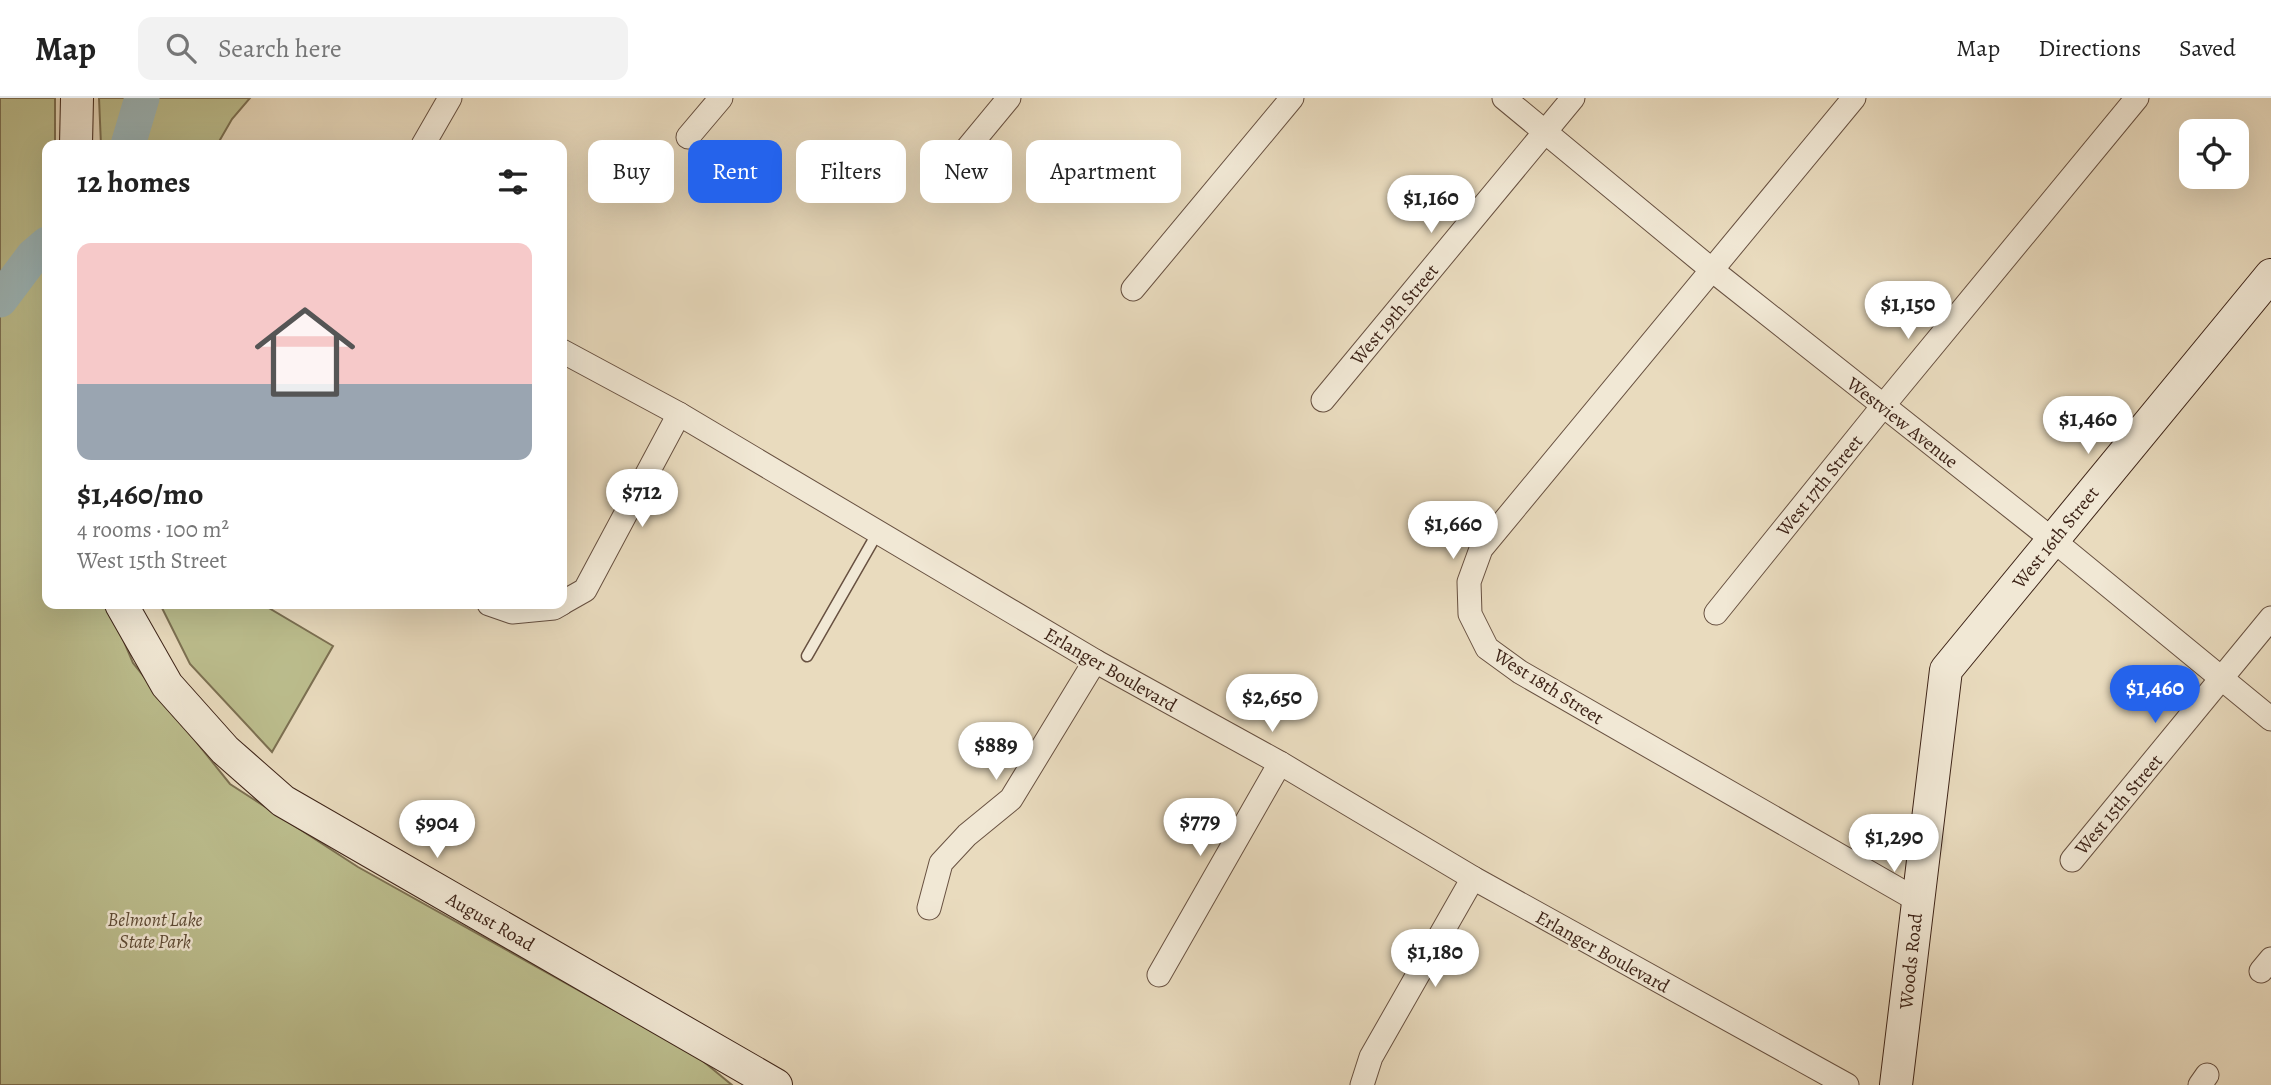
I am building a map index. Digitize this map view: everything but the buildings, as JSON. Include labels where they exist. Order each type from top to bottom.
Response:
[{"type":"street","points":[[76,140],[77,98]]},
{"type":"street","points":[[426,140],[450,98]]},
{"type":"street","points":[[688,137],[721,98]]},
{"type":"street","points":[[974,140],[1009,98]]},
{"type":"street","points":[[1133,289],[1292,98]]},
{"type":"street","name":"Westview Avenue","points":[[1504,98],[1712,270],[2053,540],[2271,719]]},
{"type":"street","name":"West 19th Street","points":[[1323,400],[1573,98]]},
{"type":"street","name":"West 18th Street","points":[[1854,98],[1481,549],[1469,582],[1470,614],[1487,648],[1520,672],[1917,900]]},
{"type":"street","name":"West 17th Street","points":[[1716,613],[2137,98]]},
{"type":"street","name":"West 16th Street","points":[[1946,670],[2271,275]]},
{"type":"street","name":"Erlanger Boulevard","points":[[567,354],[679,414],[1095,661],[1280,763],[1473,878],[1847,1085]]},
{"type":"street","points":[[567,600],[585,590],[679,414]]},
{"type":"street","name":"August Road","points":[[124,609],[167,685],[225,750],[283,801],[776,1085]]},
{"type":"street","points":[[503,609],[512,612],[544,609]]},
{"type":"street","name":"West 15th Street","points":[[2072,860],[2271,618]]},
{"type":"street","points":[[929,908],[940,863],[967,835],[1011,799],[1095,661]]},
{"type":"street","name":"Woods Road","points":[[1896,1085],[1946,670]]},
{"type":"street","points":[[1159,975],[1280,763]]},
{"type":"street","points":[[1362,1085],[1371,1057],[1473,878]]},
{"type":"lane","points":[[807,656],[878,532]]},
{"type":"green space","name":"Belmont Lake State Park","points":[[0,98],[55,98],[55,140],[42,140],[42,609],[110,609],[133,663],[230,784],[358,867],[698,1057],[732,1085],[0,1085]]},
{"type":"green space","points":[[99,98],[250,98],[232,119],[220,140],[101,140]]},
{"type":"green space","points":[[162,609],[270,609],[333,646],[272,752],[190,664]]},
{"type":"waterway","points":[[129,140],[142,98]]},
{"type":"waterway","points":[[0,300],[33,256],[42,248]]}]
